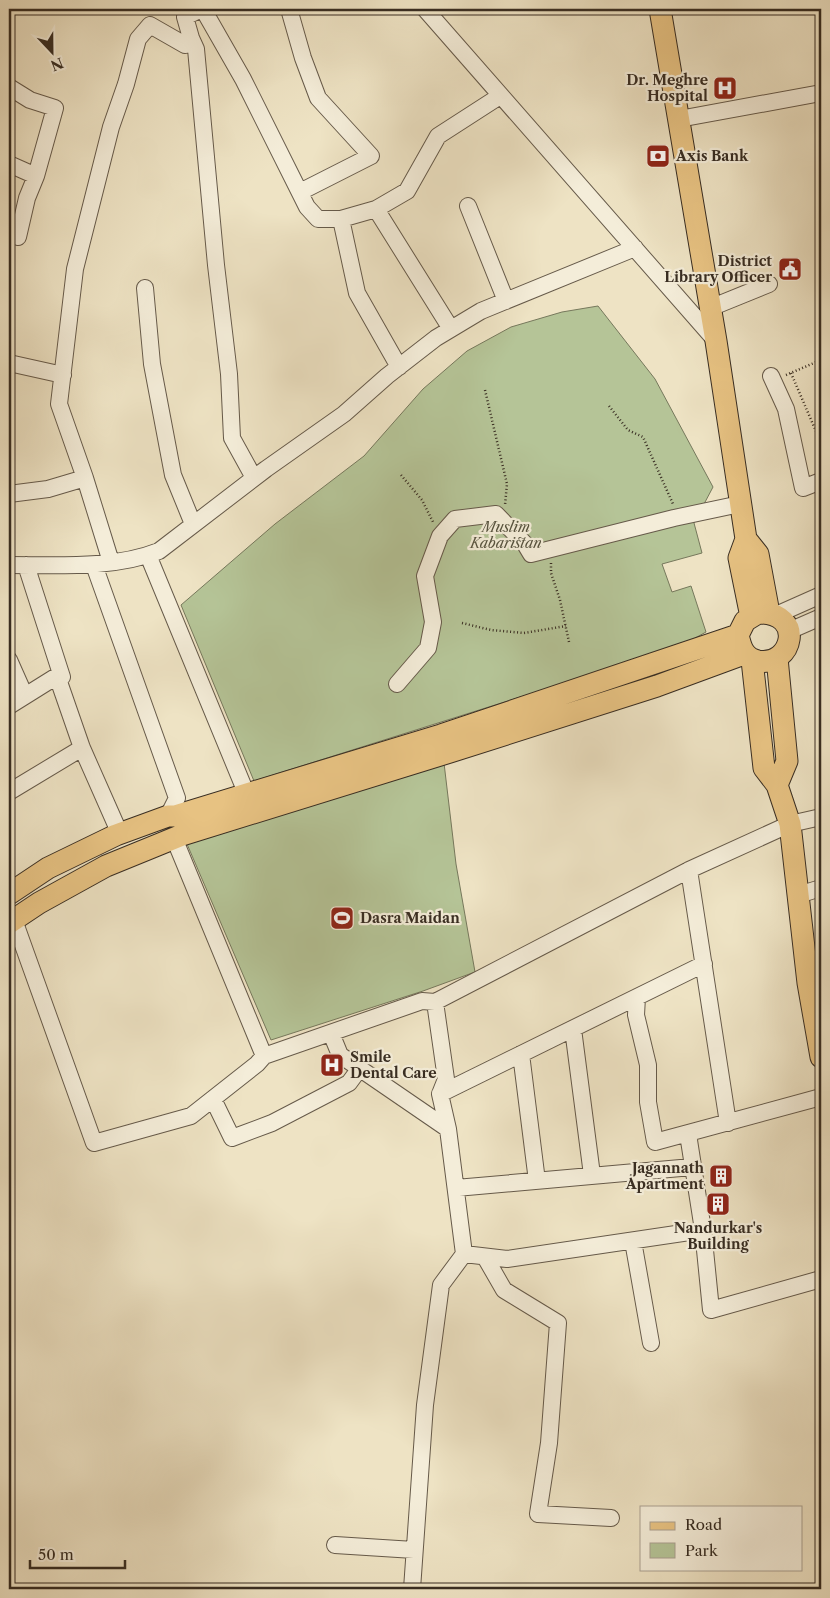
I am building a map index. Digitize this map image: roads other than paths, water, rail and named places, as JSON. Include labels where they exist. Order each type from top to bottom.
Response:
[{"type":"main road","points":[[660,9],[716,341],[746,539],[758,554],[766,615]]},
{"type":"main road","points":[[745,650],[764,662],[777,658],[788,645],[789,631],[786,622],[766,615],[745,621],[745,650],[764,768],[777,785],[790,824],[808,983],[821,1057]]},
{"type":"main road","points":[[9,894],[48,868],[120,834],[168,816],[175,816],[490,729],[657,686],[745,650]]},
{"type":"main road","points":[[777,658],[787,761],[777,785]]},
{"type":"main road","points":[[10,917],[106,866],[174,838],[490,729]]},
{"type":"main road","points":[[168,816],[174,838]]},
{"type":"street","points":[[254,478],[232,438],[229,374],[216,265],[196,49],[185,17],[202,9],[243,79],[307,207],[318,219],[341,219],[376,209],[407,191],[438,136],[500,96]]},
{"type":"street","points":[[290,9],[303,58],[318,98],[371,156],[300,192]]},
{"type":"street","points":[[425,9],[716,341]]},
{"type":"street","points":[[111,562],[85,478],[59,404],[75,269],[111,127],[126,84],[138,39],[150,25],[185,45],[191,38]]},
{"type":"street","points":[[9,87],[30,100],[55,108],[36,176],[27,198],[18,237]]},
{"type":"street","points":[[679,119],[821,93]]},
{"type":"street","points":[[9,164],[36,176]]},
{"type":"street","points":[[468,206],[506,301]]},
{"type":"street","points":[[376,209],[451,329]]},
{"type":"street","points":[[341,219],[356,293],[399,367]]},
{"type":"street","points":[[9,565],[94,565],[148,555],[159,551],[254,478],[344,414],[436,338],[481,311],[634,248]]},
{"type":"street","points":[[710,308],[769,284]]},
{"type":"street","points":[[145,288],[152,364],[173,475],[193,524]]},
{"type":"street","points":[[9,362],[62,375]]},
{"type":"street","points":[[772,378],[786,409],[803,488],[821,481]]},
{"type":"street","points":[[9,494],[48,489],[85,478]]},
{"type":"street","points":[[397,684],[428,648],[433,622],[425,576],[440,536],[455,519],[496,514],[525,544],[531,554],[678,517],[740,504]]},
{"type":"street","points":[[148,555],[247,795]]},
{"type":"street","points":[[9,706],[57,676],[62,677],[26,565]]},
{"type":"street","points":[[94,565],[177,798],[168,816]]},
{"type":"street","points":[[766,615],[821,595]]},
{"type":"street","points":[[789,631],[821,617]]},
{"type":"street","points":[[9,660],[25,696]]},
{"type":"street","points":[[57,676],[82,748],[120,834]]},
{"type":"street","points":[[9,792],[82,748]]},
{"type":"street","points":[[10,917],[94,1143],[191,1116],[257,1064],[264,1056],[422,1001],[435,1002],[689,870],[790,824],[821,817]]},
{"type":"street","points":[[174,838],[264,1056]]},
{"type":"street","points":[[689,870],[728,1122]]},
{"type":"street","points":[[798,894],[821,888]]},
{"type":"street","points":[[440,1094],[704,964]]},
{"type":"street","points":[[637,997],[636,1014],[648,1065],[648,1102],[655,1142],[821,1098]]},
{"type":"street","points":[[412,1589],[425,1404],[442,1285],[464,1254],[448,1129],[440,1094],[446,1079],[435,1002]]},
{"type":"street","points":[[573,1029],[592,1175]]},
{"type":"street","points":[[331,1033],[340,1055],[448,1129]]},
{"type":"street","points":[[521,1054],[537,1181]]},
{"type":"street","points":[[213,1099],[232,1138],[272,1122],[349,1083],[360,1068]]},
{"type":"street","points":[[688,1134],[703,1230],[711,1310],[821,1279]]},
{"type":"street","points":[[456,1188],[692,1167]]},
{"type":"street","points":[[464,1254],[507,1260],[703,1230]]},
{"type":"street","points":[[634,1241],[651,1343]]},
{"type":"street","points":[[485,1257],[504,1290],[558,1324],[548,1443],[538,1514],[611,1518]]},
{"type":"street","points":[[335,1544],[414,1550]]},
{"type":"place","name":"Dr. Meghre Hospital","points":[[725,88]]},
{"type":"place","name":"Axis Bank","points":[[658,156]]},
{"type":"place","name":"District Library Officer","points":[[790,269]]},
{"type":"place","name":"Dasra Maidan","points":[[342,918]]},
{"type":"place","name":"Smile Dental Care","points":[[332,1065]]},
{"type":"place","name":"Jagannath Apartment","points":[[721,1176]]},
{"type":"place","name":"Nandurkar's Building","points":[[718,1204]]},
{"type":"park label","name":"Muslim Kabaristan","points":[[506,536]]}]
